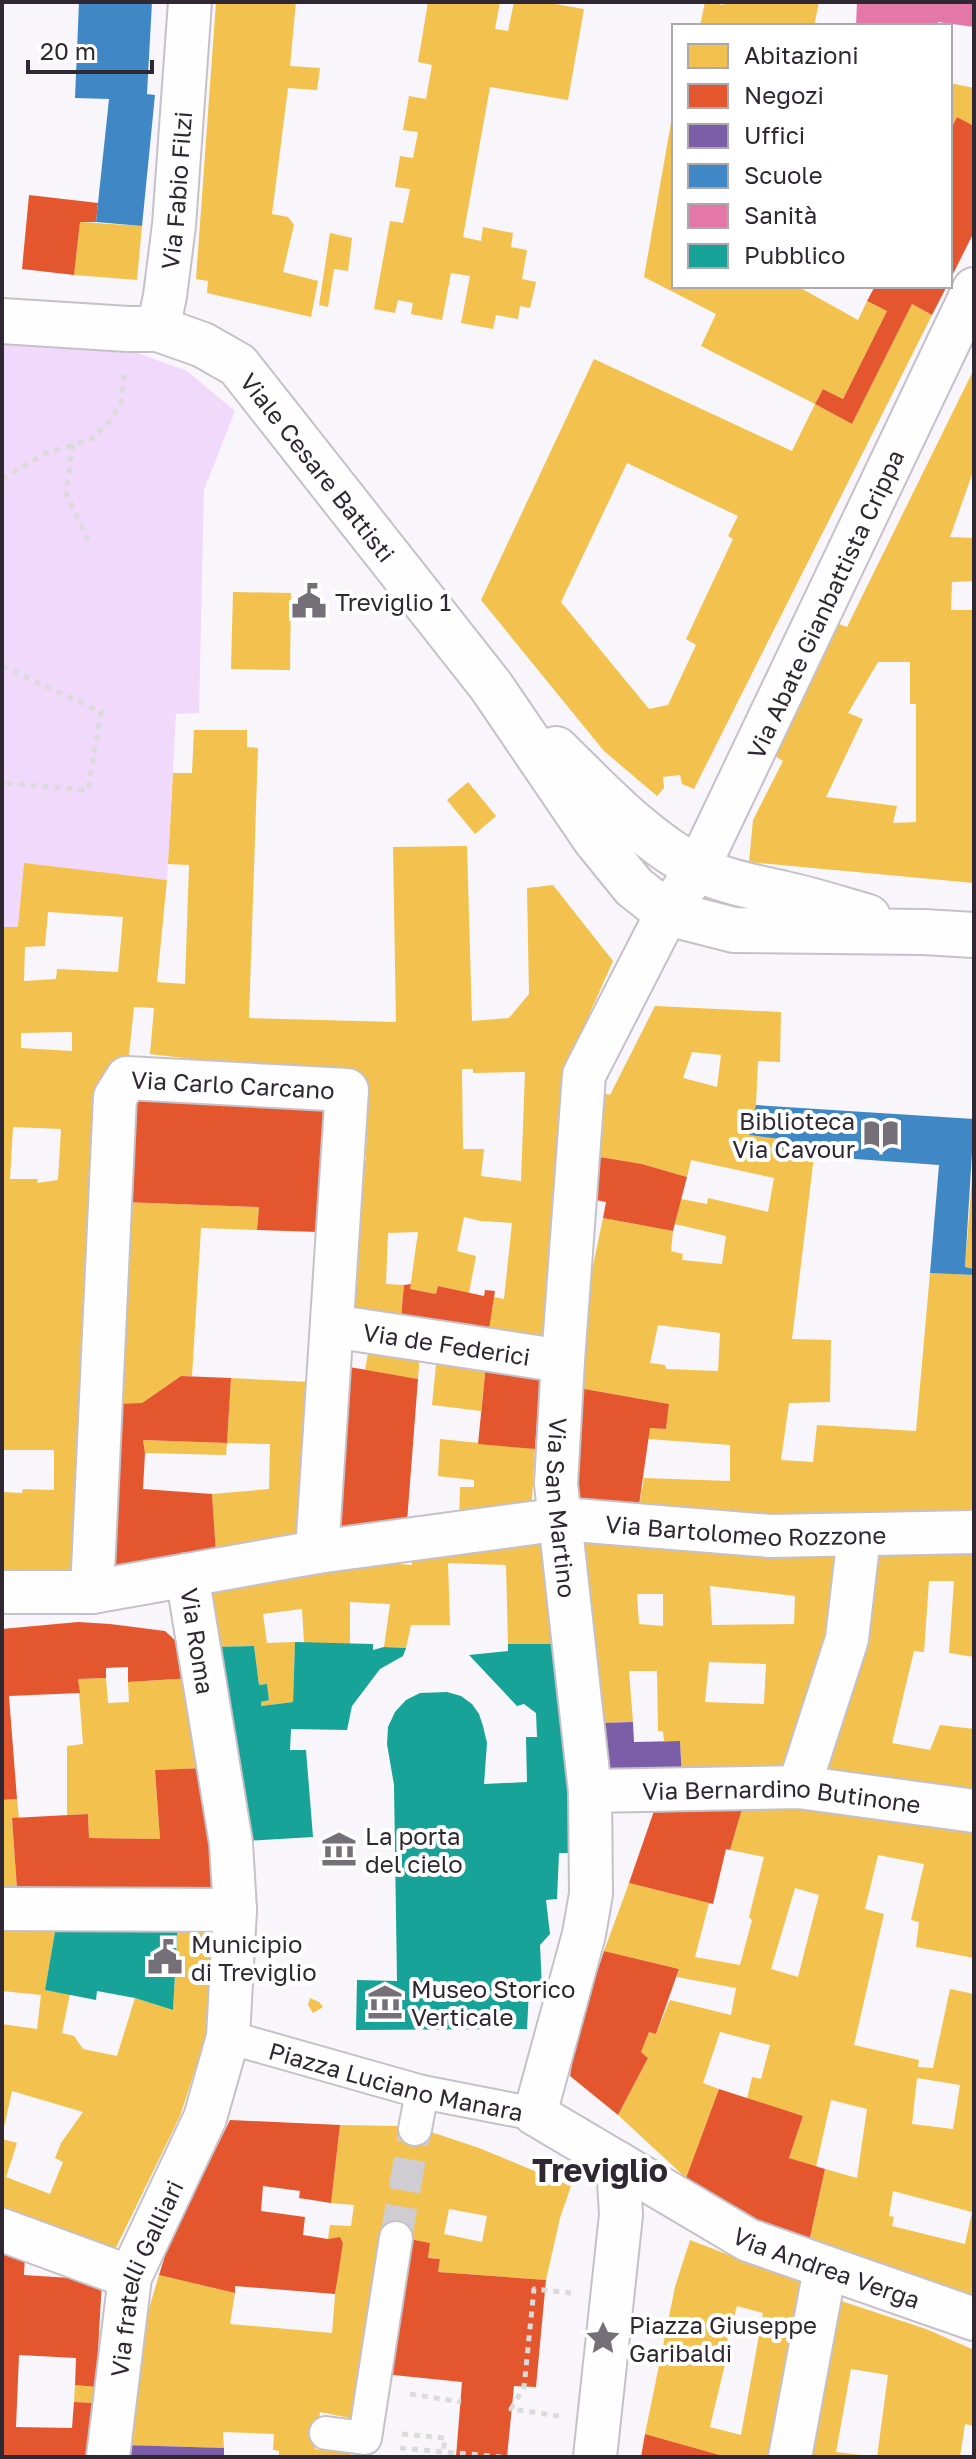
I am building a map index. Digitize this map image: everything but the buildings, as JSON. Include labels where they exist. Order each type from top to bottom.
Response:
[{"type":"street","name":"Via Fabio Filzi","points":[[158,329],[174,225],[190,2]]},
{"type":"street","name":"Via Abate Gianbattista Crippa","points":[[667,913],[698,868],[974,289]]},
{"type":"street","name":"Viale Cesare Battisti","points":[[2,321],[158,329],[203,345],[238,365],[491,686],[595,839],[634,887],[667,913]]},
{"type":"street","name":"Viale Cesare Battisti","points":[[491,686],[611,802],[658,842],[698,868],[745,885],[924,932]]},
{"type":"street","points":[[667,913],[734,930],[974,935]]},
{"type":"street","name":"Via San Martino","points":[[535,2114],[584,1934],[591,1894],[590,1791],[556,1484],[584,1075],[667,913]]},
{"type":"street","name":"Via Carlo Carcano","points":[[92,1592],[115,1097],[127,1078],[347,1090],[317,1552]]},
{"type":"street","name":"Via de Federici","points":[[332,1326],[563,1361]]},
{"type":"street","name":"Via Bartolomeo Rozzone","points":[[187,1575],[317,1552],[562,1519],[770,1536],[974,1532]]},
{"type":"street","points":[[799,1787],[847,1639],[859,1536]]},
{"type":"street","name":"Via Roma","points":[[2,1592],[92,1592],[187,1575],[231,1843],[235,1910]]},
{"type":"street","name":"Via Bernardino Butinone","points":[[590,1791],[799,1787],[974,1811]]},
{"type":"street","points":[[2,1909],[235,1910],[228,2037]]},
{"type":"street","name":"Piazza Luciano Manara","points":[[228,2037],[422,2092],[535,2114],[685,2202]]},
{"type":"street","name":"Via fratelli Galliari","points":[[108,2457],[130,2277],[209,2106],[228,2037]]},
{"type":"street","points":[[415,2129],[422,2092]]},
{"type":"street","points":[[595,2457],[621,2215],[618,2163]]},
{"type":"street","name":"Via Andrea Verga","points":[[685,2202],[748,2240],[974,2319]]},
{"type":"street","points":[[2,2230],[130,2277]]},
{"type":"street","points":[[326,2433],[365,2438],[396,2238]]},
{"type":"street","points":[[790,2457],[825,2269]]},
{"type":"path","points":[[2,479],[46,453],[90,440],[109,422],[121,402],[126,366]]},
{"type":"path","points":[[73,444],[66,493],[91,547]]},
{"type":"path","points":[[2,666],[101,712],[88,790],[2,783]]},
{"type":"path","points":[[511,2409],[524,2387],[534,2289],[545,2289]]},
{"type":"path","points":[[373,2388],[461,2402]]},
{"type":"path","points":[[388,2433],[445,2438],[443,2457]]},
{"type":"path","points":[[386,2446],[502,2457]]},
{"type":"shaded area","points":[[2,341],[124,348],[187,371],[235,411],[204,490],[199,713],[176,714],[167,880],[24,864],[18,927],[2,927]]},
{"type":"tunnel","points":[[396,2238],[415,2129]]},
{"type":"place","name":"Treviglio 1","points":[[309,601]]},
{"type":"place","name":"Biblioteca Via Cavour","points":[[881,1134]]},
{"type":"place","name":"La porta del cielo","points":[[339,1849]]},
{"type":"place","name":"Municipio di Treviglio","points":[[165,1957]]},
{"type":"place","name":"Museo Storico Verticale","points":[[385,2002]]},
{"type":"place","name":"Piazza Giuseppe Garibaldi","points":[[603,2338]]},
{"type":"district","name":"Treviglio","points":[[600,2170]]}]
